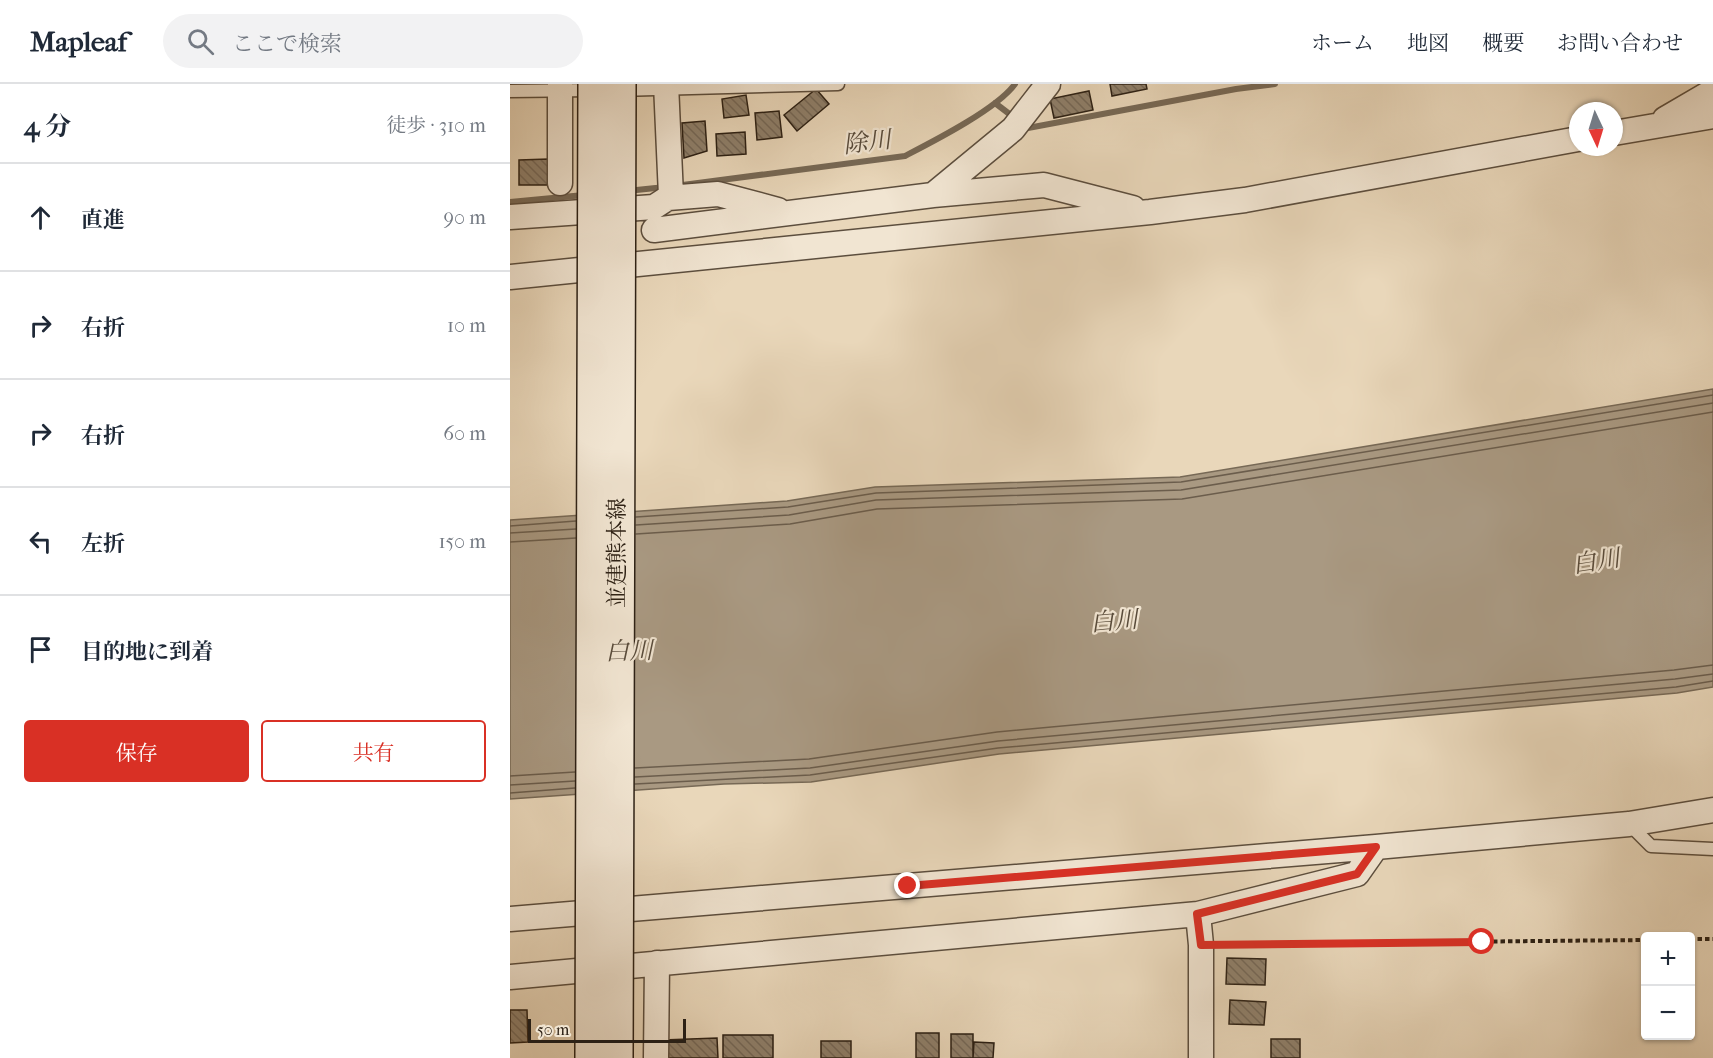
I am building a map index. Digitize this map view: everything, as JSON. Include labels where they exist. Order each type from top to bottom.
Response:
[{"type":"main road","name":"並建熊本線","points":[[592,1058],[595,84]]},
{"type":"main road","name":"並建熊本線","points":[[616,1058],[619,84]]},
{"type":"street","points":[[933,195],[1013,129],[1048,84]]},
{"type":"street","points":[[560,87],[560,183]]},
{"type":"street","points":[[510,217],[654,207],[671,196],[666,87]]},
{"type":"street","points":[[1652,126],[1713,91]]},
{"type":"street","points":[[1623,131],[1713,116]]},
{"type":"street","points":[[510,277],[1150,212],[1245,200],[1569,141]]},
{"type":"street","points":[[654,230],[933,195],[1044,185],[1150,212]]},
{"type":"street","points":[[668,198],[718,194],[789,213]]},
{"type":"street","points":[[510,920],[1629,824],[1713,810]]},
{"type":"street","points":[[510,976],[1197,914],[1357,874],[1376,847]]},
{"type":"street","points":[[1197,914],[1201,945],[1201,1058]]},
{"type":"street","points":[[656,1058],[657,963]]},
{"type":"street","points":[[510,965],[550,973]]},
{"type":"lane","points":[[510,91],[560,87],[838,84]]},
{"type":"lane","points":[[1629,824],[1651,846],[1713,849]]},
{"type":"path","points":[[1695,939],[1713,939]]},
{"type":"path","points":[[1201,945],[1641,940]]},
{"type":"water","name":"白川","points":[[1713,389],[1713,687],[1677,693],[999,754],[811,782],[724,784],[510,799],[510,520],[787,501],[875,487],[1180,477]]},
{"type":"building","points":[[1110,84],[1146,84],[1147,89],[1112,96]]},
{"type":"building","points":[[816,89],[829,104],[797,131],[784,115]]},
{"type":"building","points":[[1089,91],[1093,110],[1054,118],[1050,99]]},
{"type":"building","points":[[746,95],[749,115],[724,118],[722,99]]},
{"type":"building","points":[[779,111],[782,137],[757,140],[755,113]]},
{"type":"building","points":[[705,121],[707,151],[684,158],[682,123]]},
{"type":"building","points":[[745,132],[746,154],[717,156],[716,134]]},
{"type":"building","points":[[548,159],[548,185],[519,185],[519,160]]},
{"type":"building","points":[[1227,958],[1266,959],[1265,985],[1226,984]]},
{"type":"building","points":[[1230,1000],[1266,1002],[1264,1025],[1229,1024]]},
{"type":"building","points":[[510,1010],[527,1010],[528,1042],[510,1043]]},
{"type":"building","points":[[916,1033],[939,1033],[939,1058],[916,1058]]},
{"type":"building","points":[[951,1034],[973,1034],[973,1058],[951,1058]]},
{"type":"building","points":[[723,1035],[773,1035],[773,1058],[723,1058]]},
{"type":"building","points":[[717,1038],[718,1058],[663,1058],[663,1040]]},
{"type":"building","points":[[1271,1039],[1300,1039],[1300,1058],[1271,1058]]},
{"type":"building","points":[[821,1041],[851,1041],[851,1058],[821,1058]]},
{"type":"building","points":[[974,1042],[994,1043],[993,1058],[973,1058]]},
{"type":"waterway","name":"除川","points":[[675,186],[905,156],[980,114],[1015,84]]},
{"type":"waterway","name":"除川","points":[[1024,125],[1028,128],[1236,89],[1275,84]]},
{"type":"waterway","name":"除川","points":[[995,103],[1016,119]]},
{"type":"waterway","name":"除川","points":[[627,191],[665,187]]},
{"type":"waterway","name":"除川","points":[[510,202],[584,195]]},
{"type":"route","points":[[908,886],[1376,847],[1357,874],[1197,914],[1201,945],[1482,942]]}]
